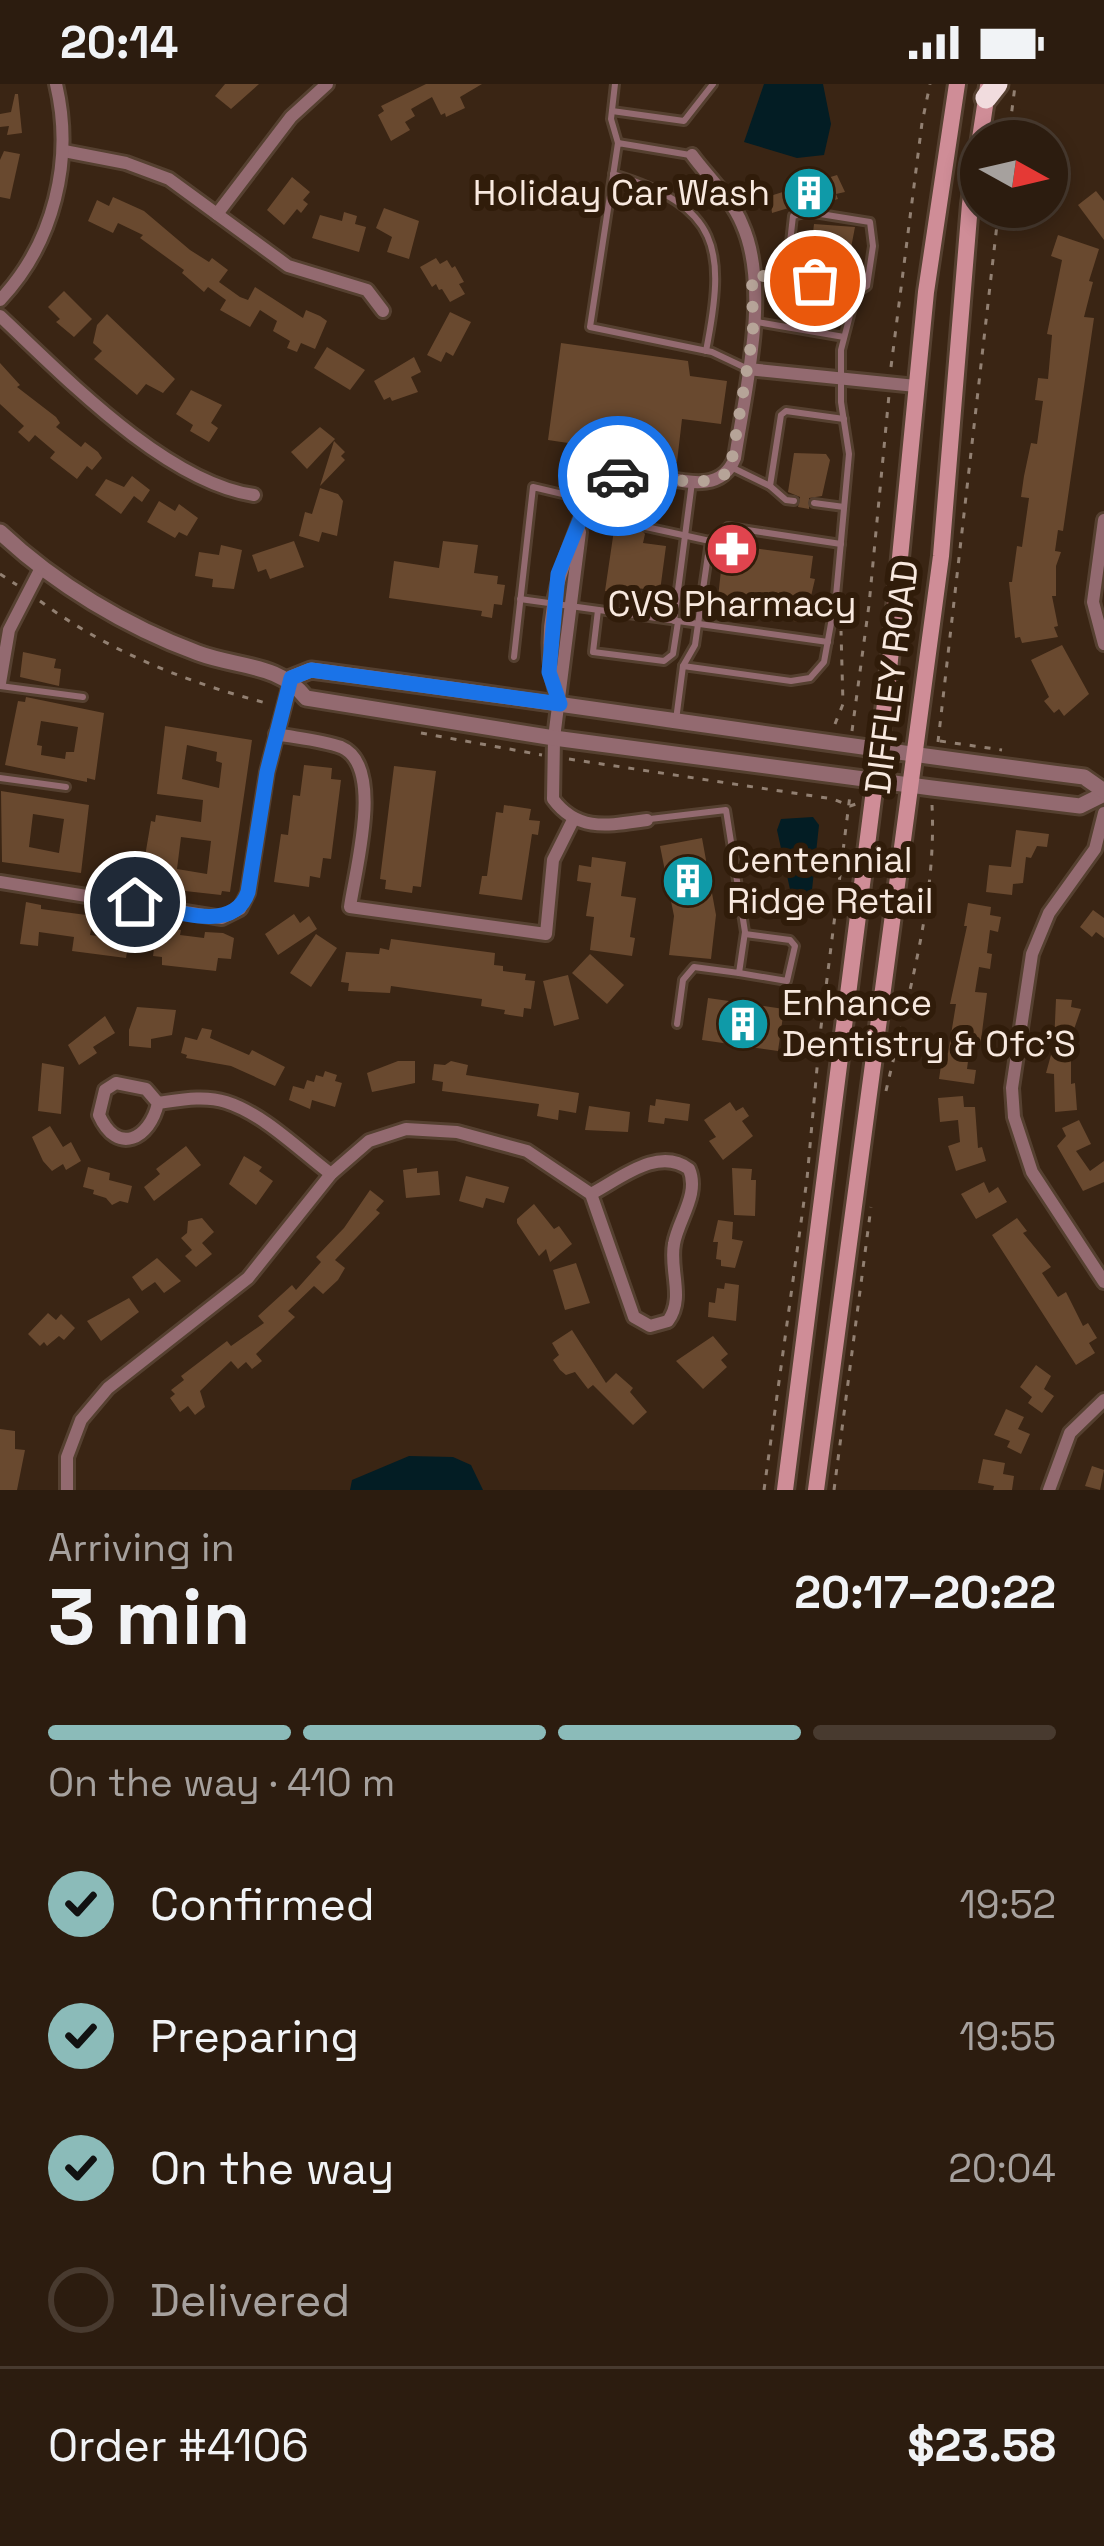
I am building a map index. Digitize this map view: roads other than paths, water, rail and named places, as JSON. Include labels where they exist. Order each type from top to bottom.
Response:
[{"type":"main road","name":"DIFFLEY ROAD","points":[[785,1490],[878,750],[916,386],[957,84]]},
{"type":"main road","name":"DIFFLEY ROAD","points":[[816,1490],[912,785],[926,756],[970,204],[990,89]]},
{"type":"street","points":[[0,300],[17,282],[51,218],[64,151],[56,84]]},
{"type":"street","points":[[217,214],[291,117],[327,84]]},
{"type":"street","points":[[64,151],[169,179],[288,266],[367,290],[383,311]]},
{"type":"street","points":[[560,704],[549,672],[553,604],[558,574],[592,490],[623,474],[706,484],[731,467],[753,321],[749,242],[740,218],[692,155]]},
{"type":"street","points":[[0,316],[88,398],[155,449],[227,491],[254,495]]},
{"type":"street","points":[[748,369],[916,386]]},
{"type":"street","points":[[581,519],[554,738],[553,799],[573,820],[593,826],[647,820]]},
{"type":"street","points":[[1104,520],[1093,602],[1104,644]]},
{"type":"street","points":[[0,532],[100,607],[198,653],[291,678],[311,670],[1084,777],[1104,792],[1080,806],[554,738],[306,698],[291,678]]},
{"type":"street","points":[[0,684],[9,630],[42,566]]},
{"type":"street","points":[[0,882],[222,918],[240,909],[248,892],[267,772],[291,678]]},
{"type":"street","points":[[277,734],[341,747],[360,765],[366,793],[350,907],[546,934],[553,860],[573,820]]},
{"type":"street","points":[[1104,813],[1095,849],[1049,913],[1032,954],[1012,1102],[1032,1172],[1104,1282]]},
{"type":"street","points":[[116,1083],[146,1089],[158,1103],[154,1121],[142,1134],[127,1139],[114,1136],[99,1115],[105,1090],[116,1083]]},
{"type":"street","points":[[158,1103],[200,1098],[226,1102],[253,1115],[331,1174]]},
{"type":"street","points":[[67,1490],[68,1457],[81,1420],[108,1388],[248,1278],[331,1174],[369,1141],[406,1129],[457,1132],[527,1151],[591,1195],[634,1317],[650,1326],[668,1321],[676,1303],[674,1240],[693,1190],[689,1169],[674,1160],[656,1161],[591,1195]]},
{"type":"street","points":[[1049,1490],[1070,1433],[1104,1400]]},
{"type":"lane","points":[[615,84],[612,111],[618,143],[590,327],[706,351],[748,369]]},
{"type":"lane","points":[[612,111],[684,122],[713,84]]},
{"type":"lane","points":[[618,143],[692,155]]},
{"type":"lane","points":[[613,175],[660,188],[698,220],[718,269],[706,351]]},
{"type":"lane","points":[[683,666],[791,681],[809,677],[824,662],[849,454],[841,350],[856,292],[867,286],[873,246],[870,222],[801,212],[794,216],[786,278]]},
{"type":"lane","points":[[752,275],[845,284],[856,292]]},
{"type":"lane","points":[[753,321],[845,337]]},
{"type":"lane","points":[[770,486],[781,415],[786,411],[844,419]]},
{"type":"lane","points":[[731,467],[794,501]]},
{"type":"lane","points":[[598,610],[593,652],[664,661],[674,654],[692,482]]},
{"type":"lane","points":[[514,657],[533,487],[588,500]]},
{"type":"lane","points":[[814,503],[844,507]]},
{"type":"lane","points":[[581,519],[615,524]]},
{"type":"lane","points":[[646,527],[710,541]]},
{"type":"lane","points":[[676,723],[683,666],[695,645],[699,624],[710,541],[728,527],[841,544]]},
{"type":"lane","points":[[520,599],[676,622],[829,637]]},
{"type":"lane","points":[[0,684],[82,697]]},
{"type":"lane","points":[[0,778],[66,787]]},
{"type":"lane","points":[[647,820],[726,810],[745,934],[739,973]]},
{"type":"lane","points":[[677,1024],[683,980],[694,968],[787,980],[795,946],[790,940],[745,934]]},
{"type":"water","points":[[764,84],[823,84],[831,124],[824,155],[797,158],[744,142]]},
{"type":"water","points":[[813,817],[819,825],[811,899],[793,903],[777,830],[781,819]]},
{"type":"water","points":[[409,1456],[453,1457],[471,1465],[483,1490],[350,1490],[352,1480]]},
{"type":"place","name":"Holiday Car Wash","points":[[809,193]]},
{"type":"place","name":"CVS Pharmacy","points":[[732,549]]},
{"type":"place","name":"Centennial Ridge Retail","points":[[688,881]]},
{"type":"place","name":"Enhance Dentistry & Ofc'S","points":[[743,1024]]}]
